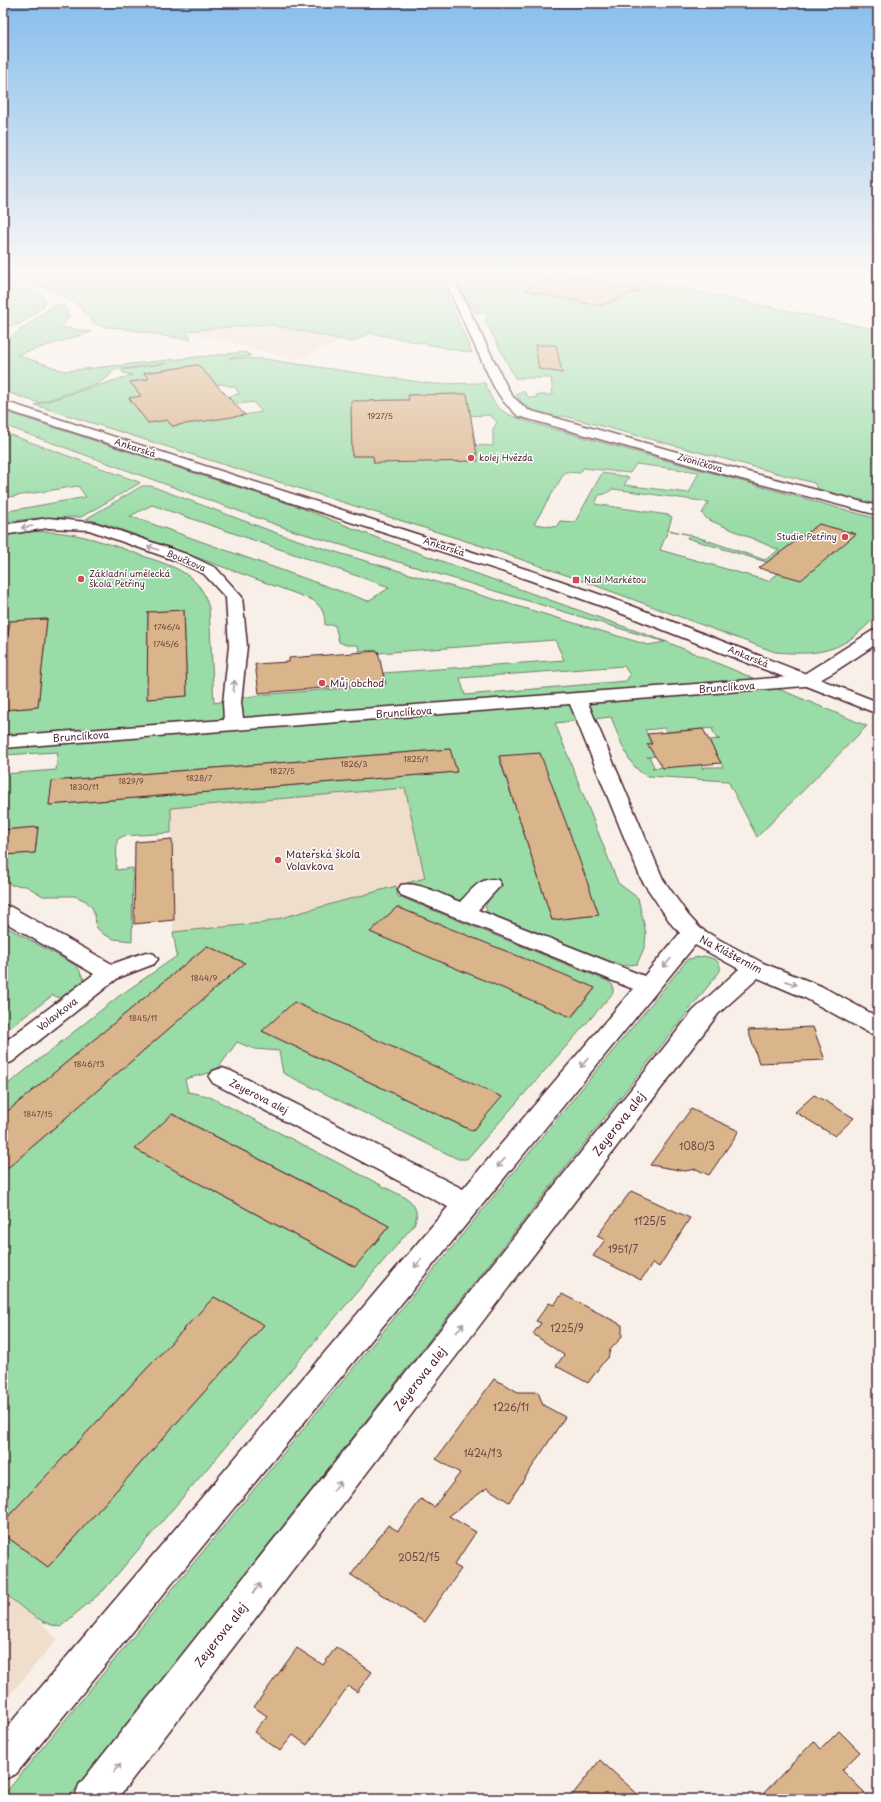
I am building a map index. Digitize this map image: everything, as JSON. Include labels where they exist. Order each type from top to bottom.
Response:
[{"type":"street","name":"Zvoníčkova","points":[[487,358],[499,386],[510,402],[523,413],[739,474],[878,511]]},
{"type":"street","name":"Ankarská","points":[[3,405],[537,578],[704,639],[805,681],[878,708]]},
{"type":"street","name":"Boučkova","points":[[3,530],[48,523],[91,526],[180,557],[210,571],[234,596],[238,646],[232,703],[234,725]]},
{"type":"street","points":[[805,681],[828,668],[878,635]]},
{"type":"street","name":"Brunclíkova","points":[[3,742],[805,681]]},
{"type":"street","name":"Na Klášterním","points":[[577,698],[652,879],[680,920],[692,933],[712,945],[755,968],[813,992],[878,1027]]},
{"type":"street","points":[[463,912],[490,885]]},
{"type":"street","points":[[409,890],[648,986]]},
{"type":"street","points":[[3,912],[110,972]]},
{"type":"street","points":[[3,1761],[692,933]]},
{"type":"street","name":"Volavkova","points":[[3,1056],[110,972],[146,959]]},
{"type":"street","name":"Zeyerova alej","points":[[93,1799],[702,1017],[755,968]]},
{"type":"street","name":"Zeyerova alej","points":[[222,1077],[467,1204]]},
{"type":"shaded area","points":[[290,358],[301,358],[297,360]]},
{"type":"shaded area","name":"Mateřská škola Volavkova","points":[[405,788],[425,878],[263,923],[173,932],[173,920],[134,924],[135,842],[172,839],[170,808]]},
{"type":"shaded area","points":[[3,1592],[37,1619],[57,1639],[3,1703]]},
{"type":"green space","points":[[3,358],[26,358],[65,371],[187,358],[264,359],[433,384],[485,383],[497,406],[514,417],[878,519],[878,614],[854,636],[832,648],[807,653],[775,652],[586,582],[491,549],[35,405],[132,375],[123,373],[122,370],[168,363],[114,370],[108,377],[97,384],[39,403],[3,391]],"holes":[[[198,365],[212,380],[157,389],[177,413],[253,402],[262,412],[172,426],[167,420],[148,423],[129,398],[141,396],[130,382],[149,379],[144,373]],[[221,384],[235,387],[239,394],[226,397],[219,403],[212,405],[182,410],[169,392]],[[466,394],[469,413],[410,414],[409,407],[384,407],[387,450],[373,450],[373,456],[352,456],[351,410],[364,410],[364,405],[384,404],[384,400],[409,400],[409,395]],[[490,415],[497,422],[493,429],[493,446],[470,445],[469,437],[419,436],[419,438],[391,439],[391,423],[411,423],[412,418]],[[636,464],[699,472],[689,493],[624,485],[629,477],[602,473],[575,522],[560,521],[556,527],[534,524],[565,472],[580,473],[583,468],[630,473]],[[613,489],[709,502],[702,513],[707,519],[779,550],[765,560],[691,535],[687,538],[786,568],[768,581],[660,550],[672,517],[668,515],[595,504],[599,495],[605,494]]]},
{"type":"green space","points":[[505,358],[878,358],[878,505],[818,489],[814,483],[564,416],[550,416],[537,413],[526,406],[516,395],[523,391],[530,398],[537,397],[536,395],[553,395],[551,378],[515,378]]},
{"type":"green space","points":[[3,411],[299,507],[380,539],[667,642],[867,726],[757,837],[728,781],[648,776],[641,773],[635,767],[625,751],[611,717],[555,723],[618,883],[638,898],[646,933],[645,946],[637,964],[623,966],[611,965],[488,914],[485,906],[498,886],[485,882],[463,899],[453,901],[407,883],[425,878],[405,788],[171,808],[171,833],[123,836],[117,840],[116,870],[133,868],[132,941],[114,939],[103,934],[97,928],[93,909],[86,901],[75,896],[43,896],[26,886],[11,885],[3,874],[3,855],[35,853],[38,827],[3,830],[3,774],[56,770],[58,752],[3,755],[3,710],[38,707],[47,619],[10,621],[3,670],[3,535],[23,532],[42,532],[76,535],[110,544],[166,564],[186,574],[203,592],[209,608],[214,703],[259,695],[386,685],[383,673],[564,660],[555,640],[378,653],[377,650],[359,651],[358,645],[346,645],[339,642],[335,625],[325,625],[322,611],[313,600],[111,526],[86,519],[142,486],[151,486],[279,534],[329,550],[648,645],[665,642],[288,529],[3,425]],"holes":[[[152,505],[389,588],[368,601],[130,516]],[[184,610],[187,696],[148,699],[148,612]],[[624,666],[630,675],[626,681],[465,695],[460,678]],[[664,728],[667,732],[714,728],[712,729],[717,739],[720,739],[709,740],[723,767],[704,767],[703,769],[701,764],[652,768],[654,767],[650,758],[647,757],[658,756],[655,751],[652,751],[649,744],[652,744],[645,730]],[[450,749],[456,772],[50,805],[52,781]],[[499,757],[567,829],[599,915],[552,920]]]},
{"type":"green space","points":[[3,432],[140,483],[81,517],[39,518],[3,522],[3,512],[86,497],[78,486],[3,498]]},
{"type":"green space","points":[[396,886],[398,897],[610,982],[613,986],[613,993],[467,1159],[458,1159],[283,1073],[279,1051],[254,1049],[237,1042],[219,1067],[213,1072],[185,1079],[188,1092],[208,1096],[408,1199],[415,1208],[416,1219],[413,1226],[104,1590],[60,1627],[52,1625],[37,1618],[3,1592],[3,1534],[48,1567],[264,1325],[214,1297],[3,1522],[3,1172],[245,963],[207,946],[3,1115],[3,1088],[119,996],[177,956],[173,932],[263,923]],"holes":[[[397,907],[595,989],[572,1017],[371,932]],[[262,1031],[501,1097],[472,1131]],[[173,1114],[389,1227],[354,1267],[135,1149]]]},
{"type":"green space","points":[[3,925],[77,966],[84,979],[81,991],[74,997],[60,998],[53,995],[3,1033]]},
{"type":"green space","points":[[704,956],[716,960],[719,964],[720,971],[68,1799],[3,1799],[3,1796],[688,959]]},
{"type":"building","points":[[537,358],[559,358],[562,373],[539,369]]},
{"type":"building","points":[[198,365],[245,415],[172,426],[167,420],[148,423],[129,398],[141,396],[130,382],[149,379],[144,373]]},
{"type":"building","points":[[467,394],[478,461],[374,463],[373,456],[352,456],[351,401],[409,400],[408,395]]},
{"type":"building","points":[[819,524],[856,534],[801,580],[759,568]]},
{"type":"building","points":[[184,610],[187,696],[147,699],[148,612]]},
{"type":"building","points":[[47,619],[38,707],[3,710],[3,670],[10,621]]},
{"type":"building","points":[[378,651],[385,683],[259,693],[255,664],[289,662],[289,658]]},
{"type":"building","points":[[703,729],[721,763],[663,768],[647,744],[652,744],[647,734]]},
{"type":"building","points":[[450,749],[457,772],[49,805],[52,781]]},
{"type":"building","points":[[540,753],[599,915],[552,920],[499,756]]},
{"type":"building","points":[[38,827],[35,853],[3,855],[3,830]]},
{"type":"building","points":[[172,839],[174,920],[134,924],[135,842]]},
{"type":"building","points":[[397,907],[595,988],[571,1017],[370,932]]},
{"type":"building","points":[[207,946],[245,963],[3,1172],[3,1115]]},
{"type":"building","points":[[294,1002],[502,1097],[473,1131],[262,1031]]},
{"type":"building","points":[[813,1027],[825,1060],[759,1063],[748,1030]]},
{"type":"building","points":[[814,1095],[854,1118],[835,1136],[795,1112]]},
{"type":"building","points":[[691,1109],[739,1131],[709,1175],[696,1169],[685,1171],[650,1165]]},
{"type":"building","points":[[172,1114],[389,1226],[355,1267],[135,1149]]},
{"type":"building","points":[[631,1191],[690,1218],[659,1267],[653,1263],[641,1280],[593,1256],[605,1240],[597,1236]]},
{"type":"building","points":[[562,1294],[622,1325],[622,1336],[610,1350],[608,1358],[588,1383],[556,1366],[564,1355],[533,1334],[541,1323],[536,1321],[549,1303],[554,1305]]},
{"type":"building","points":[[214,1297],[264,1325],[48,1567],[3,1534],[3,1522]]},
{"type":"building","points":[[494,1379],[518,1392],[538,1392],[543,1405],[565,1417],[509,1502],[487,1488],[449,1516],[476,1532],[454,1565],[461,1569],[424,1622],[351,1575],[388,1525],[398,1531],[421,1499],[434,1507],[460,1473],[436,1459]]},
{"type":"building","points":[[336,1647],[372,1672],[357,1692],[348,1686],[307,1745],[293,1735],[280,1751],[254,1732],[267,1716],[254,1707],[297,1648],[323,1665]]},
{"type":"building","points":[[839,1731],[860,1752],[842,1770],[871,1799],[758,1799],[814,1741],[821,1749]]},
{"type":"building","points":[[600,1760],[643,1799],[569,1799]]},
{"type":"place","name":"kolej Hvězda","points":[[471,458]]},
{"type":"place","name":"Studie Petřiny","points":[[845,537]]},
{"type":"place","name":"Základní umělecká škola Petřiny","points":[[81,579]]},
{"type":"place","name":"Nad Markétou","points":[[576,580]]},
{"type":"place","name":"Můj obchod","points":[[322,683]]},
{"type":"place","name":"Mateřská škola Volavkova","points":[[278,860]]}]
